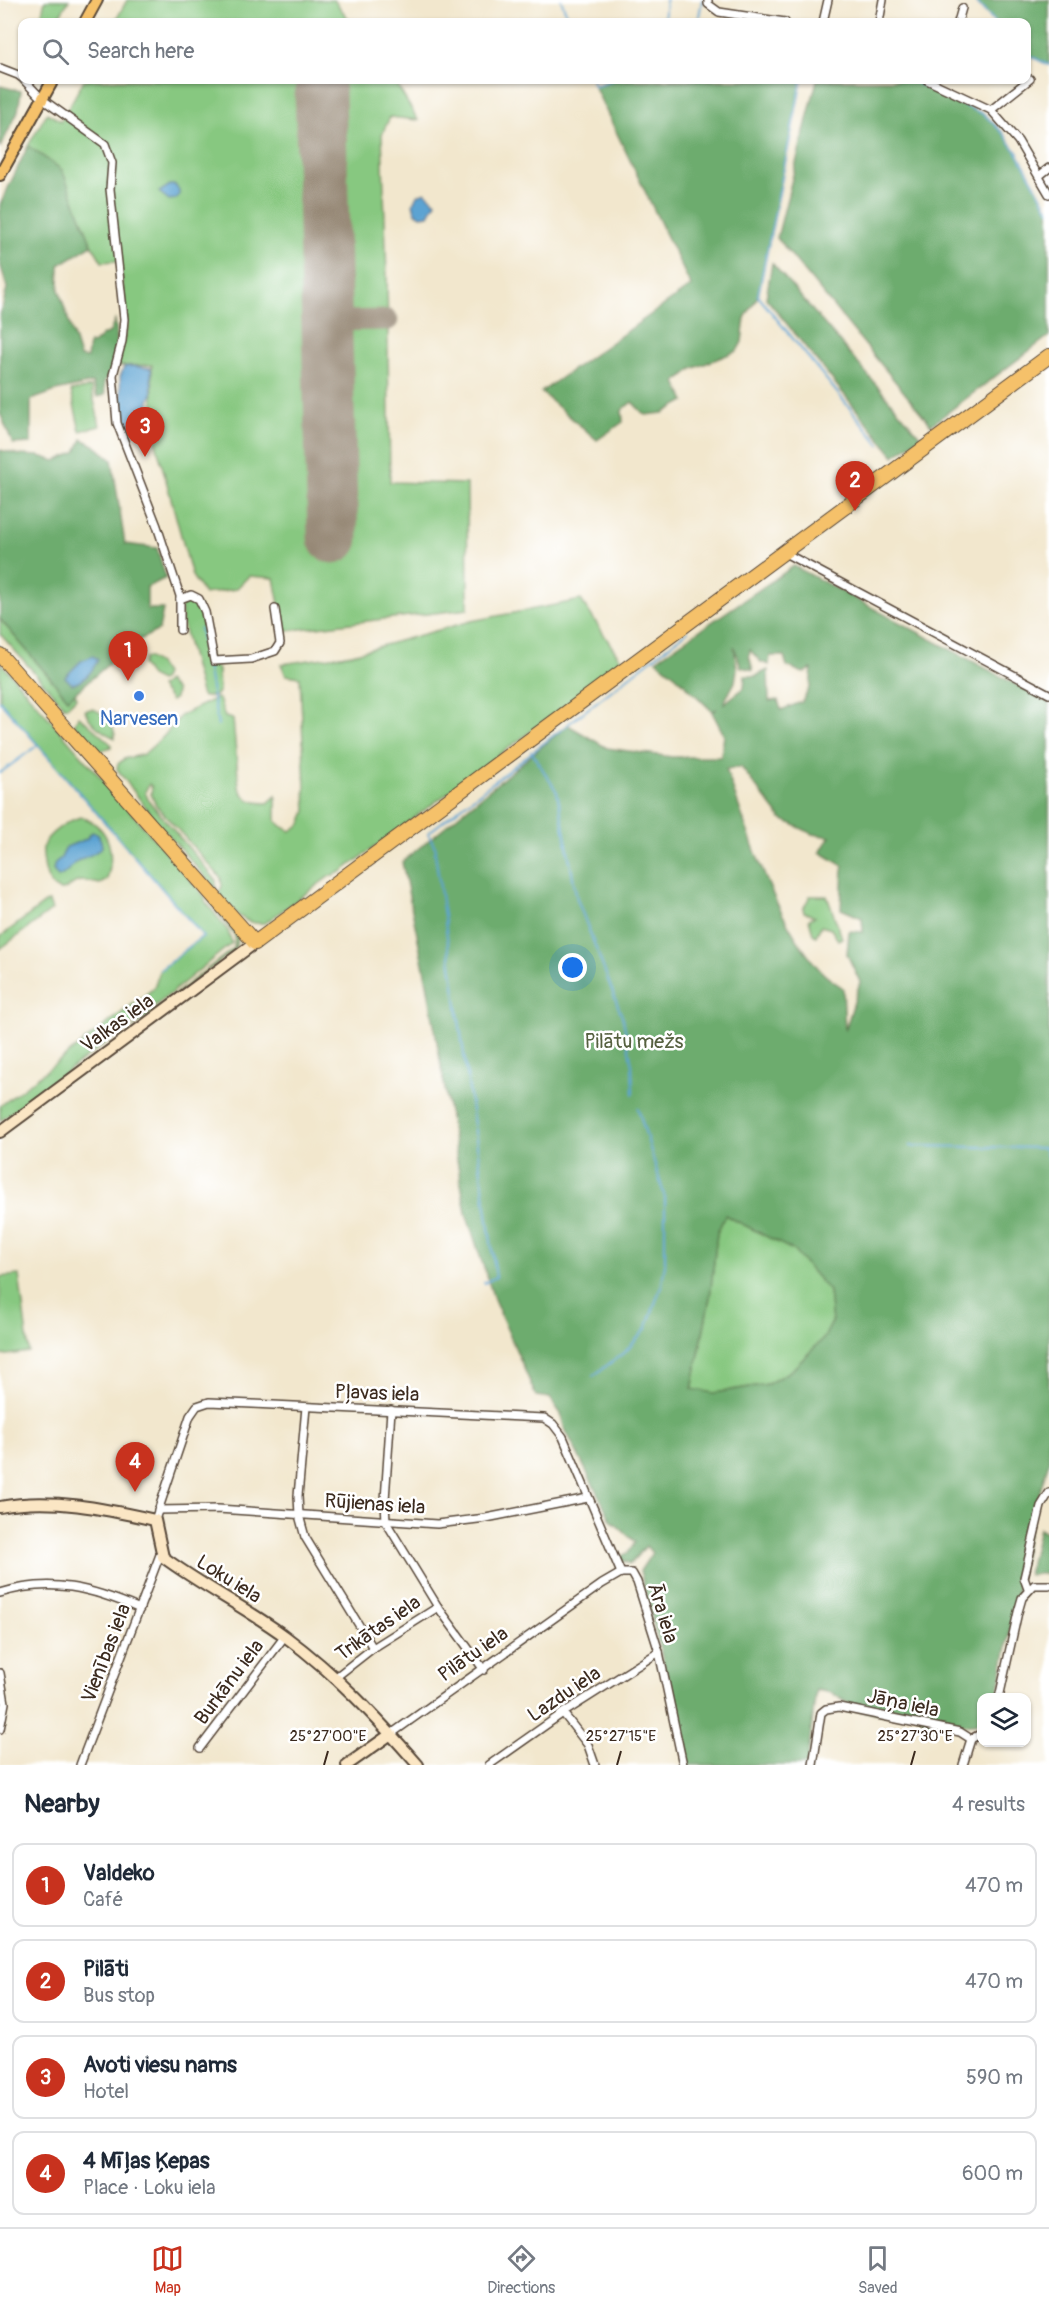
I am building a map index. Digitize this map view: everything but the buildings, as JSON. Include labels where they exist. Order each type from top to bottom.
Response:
[{"type":"highway","points":[[0,654],[255,943],[1049,356]]},
{"type":"main road","points":[[87,18],[97,0]]},
{"type":"main road","points":[[0,175],[51,84]]},
{"type":"street","points":[[708,0],[708,4],[718,12],[758,18]]},
{"type":"street","points":[[824,18],[828,0]]},
{"type":"street","points":[[880,18],[883,0]]},
{"type":"street","points":[[959,18],[962,8]]},
{"type":"street","points":[[0,68],[18,75]]},
{"type":"street","points":[[28,84],[42,99],[105,144],[112,163],[111,189],[124,319],[122,341],[113,375],[117,423],[157,526],[180,599],[180,630]]},
{"type":"street","points":[[945,84],[991,110],[1018,141],[1049,194]]},
{"type":"street","points":[[991,110],[1024,84]]},
{"type":"street","points":[[1039,176],[1049,168]]},
{"type":"street","points":[[783,552],[1049,694]]},
{"type":"street","points":[[180,599],[191,595],[199,599],[205,612],[214,661],[251,659],[275,651],[280,643],[275,609]]},
{"type":"street","name":"Valkas iela","points":[[0,1132],[255,943]]},
{"type":"street","name":"Pļavas iela","points":[[157,1515],[190,1416],[197,1406],[209,1402],[535,1416],[554,1424]]},
{"type":"street","points":[[306,1407],[298,1496],[299,1515],[305,1537],[373,1648]]},
{"type":"street","points":[[391,1410],[385,1500],[386,1522],[438,1607],[484,1670]]},
{"type":"street","name":"Āra iela","points":[[554,1424],[564,1437],[621,1573],[632,1573],[637,1582],[659,1652],[683,1765]]},
{"type":"street","points":[[1028,1589],[1024,1578],[1041,1506],[1049,1493]]},
{"type":"street","name":"Rūjienas iela","points":[[157,1515],[218,1509],[437,1524],[486,1518],[588,1498]]},
{"type":"street","points":[[0,1507],[49,1504],[157,1515],[161,1552]]},
{"type":"street","name":"Vienības iela","points":[[80,1765],[161,1552]]},
{"type":"street","name":"Loku iela","points":[[161,1552],[163,1557],[183,1572],[226,1596],[285,1636],[336,1677],[391,1734],[417,1765]]},
{"type":"street","name":"Pilātu iela","points":[[347,1765],[484,1670],[602,1584],[621,1573]]},
{"type":"street","points":[[0,1593],[21,1586],[51,1584],[82,1587],[140,1609]]},
{"type":"street","points":[[1000,1693],[1022,1598],[1034,1585],[1049,1585]]},
{"type":"street","name":"Trikātas iela","points":[[336,1677],[373,1648],[438,1607]]},
{"type":"street","name":"Burkānu iela","points":[[200,1748],[285,1636]]},
{"type":"street","name":"Lazdu iela","points":[[489,1765],[563,1713],[659,1652]]},
{"type":"street","points":[[0,1673],[5,1703],[0,1729]]},
{"type":"street","name":"Jāņa iela","points":[[813,1765],[821,1713],[826,1709],[839,1707],[897,1718],[960,1732],[971,1739]]},
{"type":"street","points":[[563,1713],[588,1745],[595,1765]]},
{"type":"street","points":[[965,1765],[971,1739],[977,1735]]},
{"type":"green space","points":[[45,0],[69,0],[58,18],[41,18]]},
{"type":"green space","points":[[127,0],[334,0],[348,18],[117,18]]},
{"type":"green space","points":[[974,0],[1049,0],[1049,65],[1031,56],[1031,18],[991,18]]},
{"type":"green space","points":[[82,84],[396,84],[418,120],[390,117],[382,134],[390,482],[467,484],[468,609],[284,631],[274,578],[249,576],[236,589],[204,594],[192,576],[154,436],[152,365],[117,366],[127,327],[120,265],[116,261],[102,262],[92,245],[62,170],[28,146],[47,113],[61,121]]},
{"type":"green space","points":[[600,84],[801,84],[758,296],[745,318],[742,342],[737,351],[692,369],[676,382],[685,401],[663,413],[645,415],[632,402],[622,410],[623,422],[597,440],[541,392],[691,286],[594,86]]},
{"type":"green space","points":[[816,84],[919,84],[985,115],[1003,133],[1017,152],[1049,210],[1049,336],[931,425],[777,238]]},
{"type":"green space","points":[[0,86],[21,91],[18,111],[0,148]]},
{"type":"green space","points":[[28,146],[62,170],[92,245],[59,265],[59,290],[80,357],[87,358],[89,343],[93,344],[110,332],[115,320],[117,344],[112,368],[104,382],[105,395],[97,397],[92,383],[56,391],[31,400],[31,443],[13,444],[0,413],[0,316],[7,288],[0,263],[0,205]]},
{"type":"green space","points":[[772,263],[921,437],[894,456],[766,298]]},
{"type":"green space","points":[[91,387],[100,426],[80,431],[71,391]]},
{"type":"green space","points":[[82,439],[94,445],[112,460],[125,544],[157,548],[166,578],[147,587],[147,609],[163,609],[159,630],[133,643],[68,699],[0,619],[0,450],[56,461],[76,452]]},
{"type":"green space","name":"Pilātu mežs","points":[[794,566],[1049,702],[1049,1461],[1029,1528],[998,1693],[977,1693],[977,1723],[962,1725],[928,1724],[906,1707],[894,1716],[858,1710],[832,1693],[816,1690],[807,1765],[686,1765],[640,1571],[652,1553],[646,1546],[630,1564],[617,1558],[628,1553],[635,1542],[611,1520],[564,1427],[561,1414],[550,1398],[536,1396],[494,1299],[466,1213],[427,983],[402,862],[568,725],[607,748],[672,757],[721,757],[724,735],[712,712],[717,709],[712,711],[656,660]],"holes":[[[734,646],[741,667],[753,670],[749,656],[750,650],[761,662],[769,665],[770,656],[784,656],[787,666],[803,673],[812,669],[810,687],[802,702],[781,710],[778,700],[769,701],[768,670],[756,676],[745,676],[744,688],[723,704],[735,682],[737,669]],[[741,767],[781,819],[813,834],[830,837],[820,852],[843,866],[841,909],[862,918],[863,932],[849,931],[847,954],[860,982],[845,1031],[843,988],[821,971],[804,950],[776,902],[764,875],[726,769]],[[725,1215],[793,1250],[829,1291],[832,1322],[824,1338],[792,1370],[768,1384],[714,1393],[692,1389],[710,1297],[717,1233]]]},
{"type":"green space","points":[[581,600],[623,663],[341,872],[330,876],[265,923],[250,922],[233,910],[219,893],[222,886],[221,878],[156,805],[151,794],[152,787],[149,784],[145,792],[149,801],[216,880],[216,889],[156,821],[117,769],[118,764],[124,759],[144,754],[164,736],[181,715],[216,698],[219,699],[225,717],[233,719],[241,792],[247,798],[258,802],[268,803],[276,796],[276,821],[291,831],[301,824],[306,811],[300,677],[286,675],[281,664],[352,654],[471,621]]},
{"type":"green space","points":[[190,601],[199,606],[210,658],[218,670],[219,691],[215,696],[203,697],[201,693],[182,621],[181,606]]},
{"type":"green space","points":[[0,619],[68,699],[75,693],[77,697],[67,707],[0,634]]},
{"type":"green space","points":[[145,658],[158,664],[165,674],[163,679],[160,681],[150,676],[142,665]]},
{"type":"green space","points":[[0,662],[205,897],[205,901],[228,931],[232,943],[159,1003],[138,1016],[133,1023],[0,1121],[0,1106],[154,988],[160,970],[203,936],[0,701]]},
{"type":"green space","points":[[167,681],[176,691],[175,698],[171,701],[160,687]]},
{"type":"green space","points":[[93,709],[108,720],[115,738],[93,723],[85,710]]},
{"type":"green space","points":[[79,716],[111,744],[111,747],[101,751],[95,749],[75,726]]},
{"type":"green space","points":[[82,817],[99,828],[108,842],[111,860],[107,880],[100,884],[80,881],[60,890],[51,884],[47,876],[43,847],[49,837],[59,828]]},
{"type":"green space","points":[[810,896],[827,896],[842,938],[838,940],[831,929],[821,926],[816,936],[813,934],[809,919],[815,917],[804,912],[803,909]]},
{"type":"green space","points":[[208,899],[236,933],[238,938],[235,950],[132,1029],[144,1016],[155,1010],[234,948],[235,936]]},
{"type":"green space","points":[[49,902],[52,910],[0,949],[0,937]]},
{"type":"green space","points":[[725,1215],[793,1250],[829,1291],[832,1322],[824,1338],[792,1370],[768,1384],[714,1393],[692,1390],[710,1297],[717,1233]]},
{"type":"green space","points":[[19,1275],[29,1352],[0,1356],[0,1277]]},
{"type":"green space","points":[[1039,1528],[1049,1534],[1049,1573],[1028,1575]]},
{"type":"water","points":[[170,185],[175,185],[179,190],[176,199],[169,200],[159,192]]},
{"type":"water","points":[[425,192],[436,202],[429,215],[421,216],[415,212],[413,203],[417,195]]},
{"type":"water","points":[[124,367],[151,368],[150,419],[143,430],[131,427],[122,419],[120,377]]},
{"type":"water","points":[[93,656],[98,660],[91,672],[81,681],[72,684],[65,677],[81,661]]},
{"type":"water","points":[[92,832],[98,834],[102,847],[78,861],[58,877],[53,870],[66,847],[86,839]]},
{"type":"waterway","points":[[561,0],[568,18]]},
{"type":"waterway","points":[[664,18],[666,0]]},
{"type":"waterway","points":[[699,18],[702,0]]},
{"type":"waterway","points":[[974,0],[991,18]]},
{"type":"waterway","points":[[1031,56],[1049,65]]},
{"type":"waterway","points":[[593,84],[594,86],[600,84]]},
{"type":"waterway","points":[[801,84],[758,296],[880,445]]},
{"type":"waterway","points":[[919,84],[985,115],[1003,133],[1017,152],[1049,210]]},
{"type":"waterway","points":[[200,628],[218,725]]},
{"type":"waterway","points":[[484,1283],[496,1277],[436,849],[428,833],[688,631]]},
{"type":"waterway","points":[[0,701],[203,936],[160,970]]},
{"type":"waterway","points":[[0,773],[38,745]]},
{"type":"waterway","points":[[531,751],[557,792],[577,899],[623,1019],[632,1065],[633,1094]]},
{"type":"waterway","points":[[593,1376],[626,1351],[646,1329],[662,1284],[665,1264],[665,1198],[638,1108]]},
{"type":"waterway","points":[[910,1146],[1045,1148],[1049,1160]]},
{"type":"taxiway","points":[[327,321],[388,320]]},
{"type":"runway","points":[[320,92],[333,538]]},
{"type":"place","name":"Avoti viesu nams","points":[[145,457]]},
{"type":"place","name":"Pilāti","points":[[855,511]]},
{"type":"place","name":"Valdeko","points":[[128,681]]},
{"type":"place","name":"Narvesen","points":[[139,696]]},
{"type":"place","name":"4 Mīļas Ķepas","points":[[135,1492]]}]
